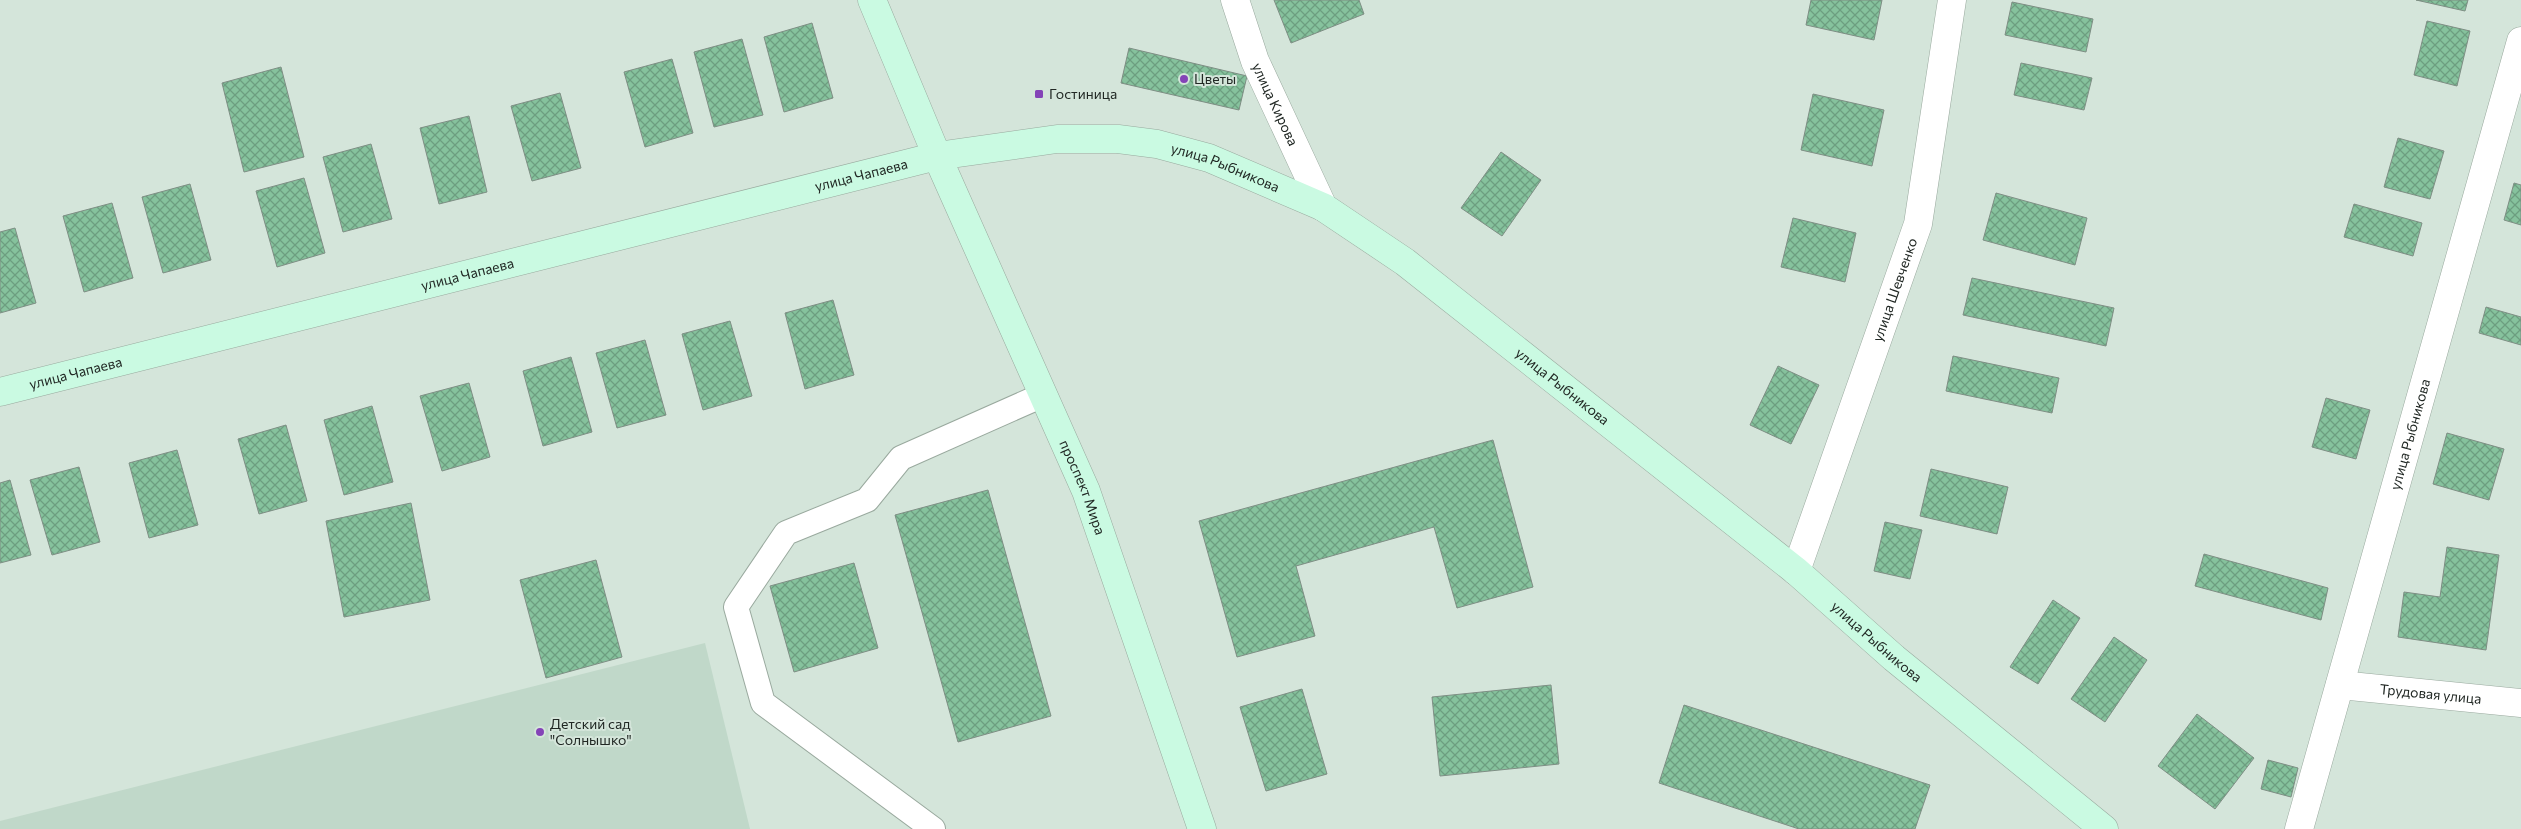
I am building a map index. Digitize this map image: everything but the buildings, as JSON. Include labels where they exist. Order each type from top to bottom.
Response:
[{"type":"street","name":"проспект Мира","points":[[872,0],[937,156],[1086,491],[1202,829]]},
{"type":"street","name":"улица Кирова","points":[[1235,0],[1255,62],[1323,207]]},
{"type":"street","name":"улица Шевченко","points":[[1796,571],[1918,224],[1952,0]]},
{"type":"street","name":"улица Рыбникова","points":[[2299,829],[2521,41]]},
{"type":"street","name":"улица Рыбникова","points":[[937,156],[1057,139],[1128,140],[1157,144],[1209,158],[1323,207],[1405,262],[1796,571],[1894,658],[2104,829]]},
{"type":"street","name":"улица Чапаева","points":[[0,392],[937,156]]},
{"type":"street","name":"Трудовая улица","points":[[2340,685],[2521,703]]},
{"type":"lane","points":[[933,829],[763,703],[736,607],[786,533],[867,500],[901,458],[1043,395]]},
{"type":"shaded area","name":"Детский сад \"Солнышко\"","points":[[705,643],[750,829],[0,829],[0,821]]},
{"type":"place","name":"Цветы","points":[[1184,79]]},
{"type":"place","name":"Гостиница","points":[[1039,94]]},
{"type":"place","name":"Детский сад \"Солнышко\"","points":[[540,732]]}]
